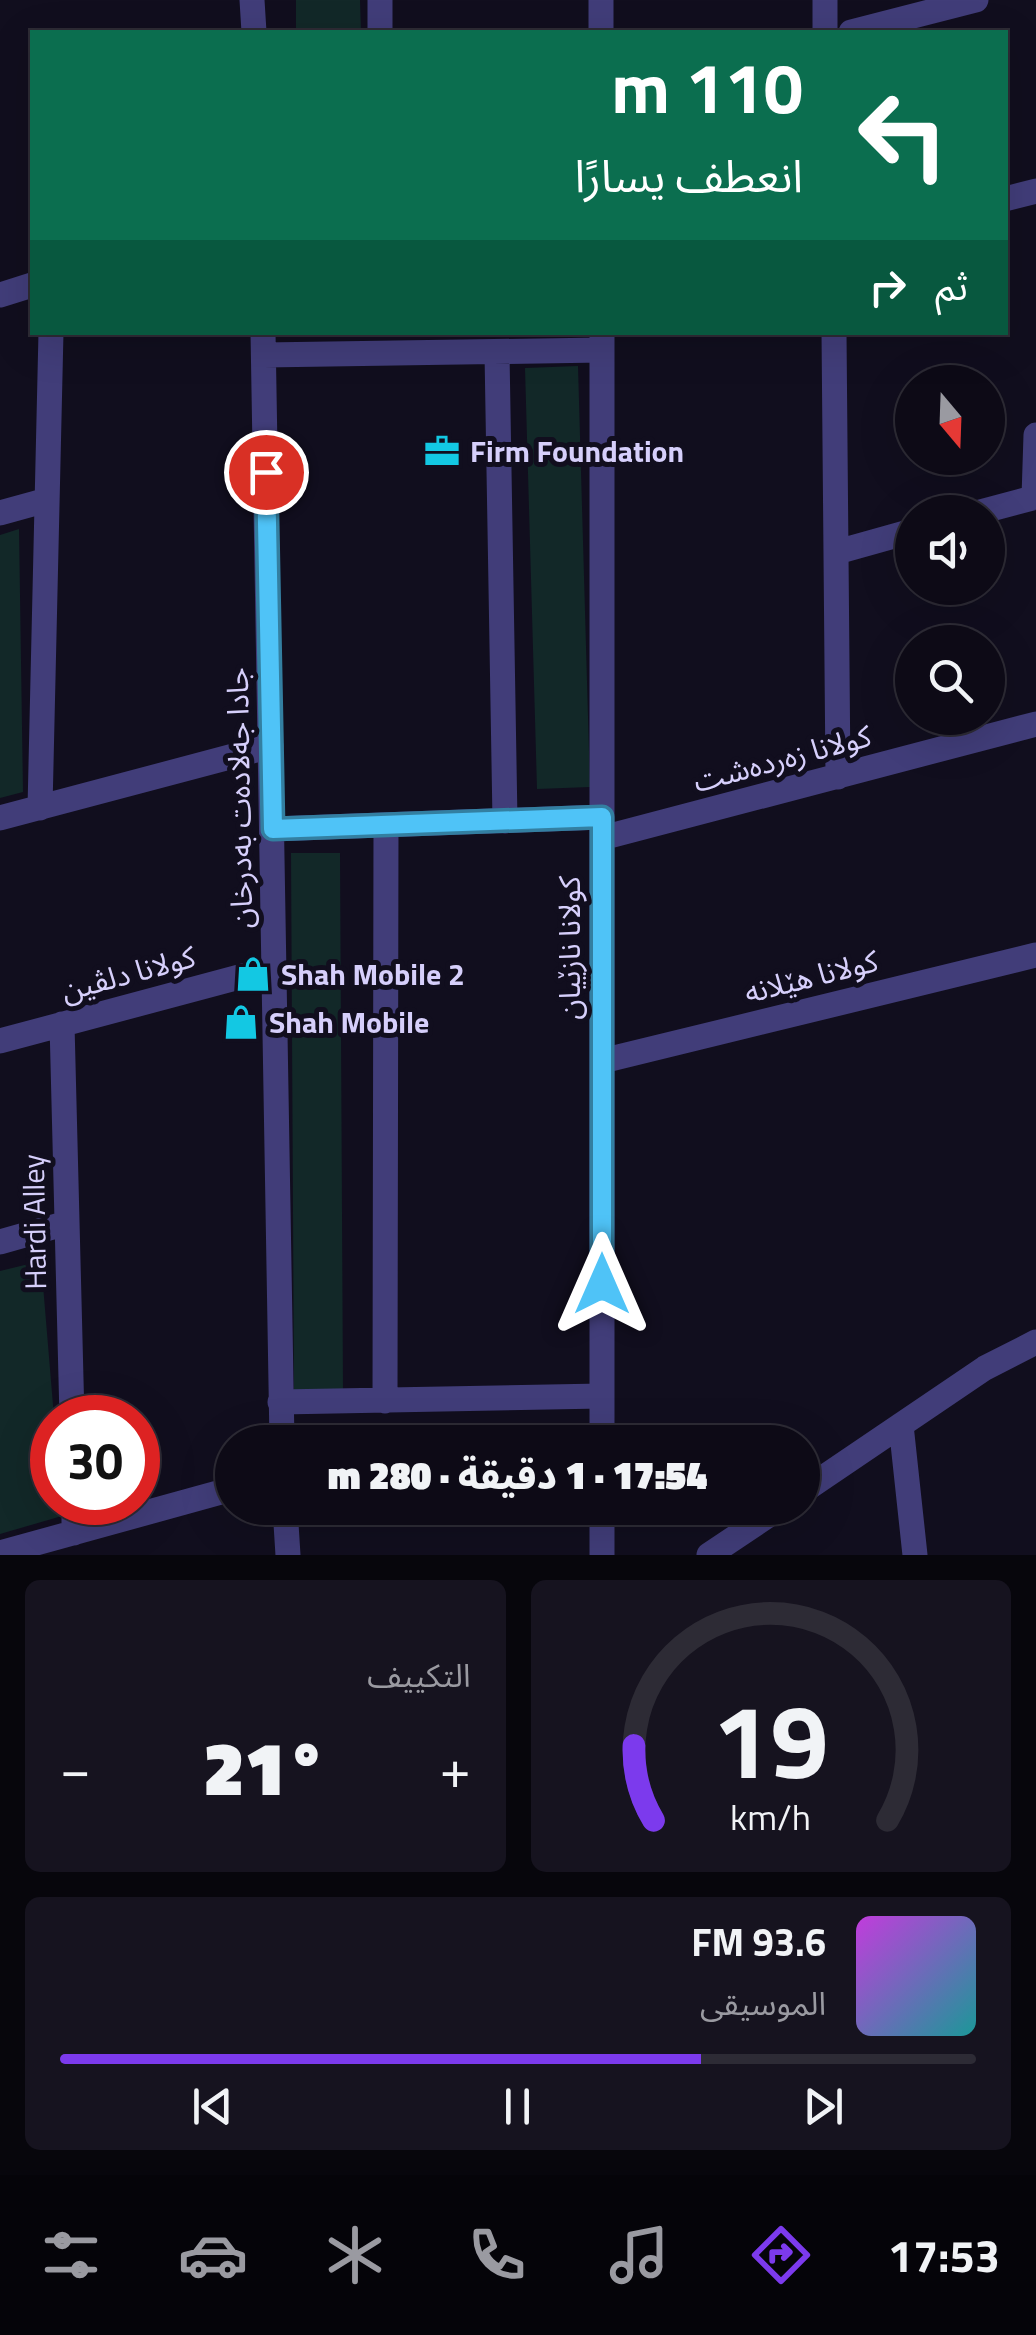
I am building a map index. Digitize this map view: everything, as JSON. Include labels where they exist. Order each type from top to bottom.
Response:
[{"type":"street","points":[[252,0],[254,30]]},
{"type":"street","points":[[380,0],[380,30]]},
{"type":"street","points":[[602,0],[602,30]]},
{"type":"street","points":[[824,30],[825,0]]},
{"type":"street","points":[[859,30],[976,0]]},
{"type":"street","points":[[1008,198],[1036,190]]},
{"type":"street","points":[[0,295],[30,287]]},
{"type":"street","points":[[40,808],[50,335]]},
{"type":"street","points":[[834,335],[838,777]]},
{"type":"street","points":[[264,344],[380,344],[497,353],[602,342]]},
{"type":"street","name":"کولانا نازێیان","points":[[602,342],[602,1425]]},
{"type":"street","name":"جادا جەلادەت بەدرخان","points":[[264,344],[281,1425]]},
{"type":"street","points":[[497,353],[505,821]]},
{"type":"street","points":[[1005,505],[1035,497],[1036,435]]},
{"type":"street","points":[[0,513],[47,500]]},
{"type":"street","points":[[837,552],[895,536]]},
{"type":"street","name":"کولانا زەردەشت","points":[[273,829],[505,821],[602,827],[838,777],[1036,724]]},
{"type":"street","points":[[0,818],[271,746]]},
{"type":"street","points":[[384,1401],[386,826]]},
{"type":"street","name":"کولانا هێلانە","points":[[602,1060],[1036,954]]},
{"type":"street","name":"کولانا دلڤین","points":[[0,1042],[274,968]]},
{"type":"street","name":"Hardi Alley","points":[[62,1024],[71,1395]]},
{"type":"street","points":[[0,1242],[67,1223]]},
{"type":"street","points":[[820,1480],[985,1368],[1036,1342]]},
{"type":"street","points":[[280,1402],[602,1396]]},
{"type":"street","points":[[901,1425],[915,1555]]},
{"type":"street","points":[[0,1553],[215,1494]]},
{"type":"street","points":[[74,1525],[74,1532]]},
{"type":"street","points":[[286,1525],[288,1555]]},
{"type":"street","points":[[602,1525],[602,1555]]},
{"type":"street","points":[[710,1555],[755,1525]]},
{"type":"green space","points":[[296,0],[360,0],[361,30],[296,30]]},
{"type":"green space","points":[[578,366],[590,787],[537,789],[525,368]]},
{"type":"green space","points":[[19,529],[23,792],[0,798],[0,535]]},
{"type":"green space","points":[[291,853],[340,853],[343,1391],[294,1392]]},
{"type":"green space","points":[[41,1261],[52,1395],[30,1395],[31,1525],[0,1534],[0,1271]]},
{"type":"place","name":"Firm Foundation","points":[[442,451]]},
{"type":"place","name":"Shah Mobile 2","points":[[253,974]]},
{"type":"place","name":"Shah Mobile","points":[[241,1022]]},
{"type":"route","points":[[266,472],[273,829],[602,817],[602,1284]]}]
